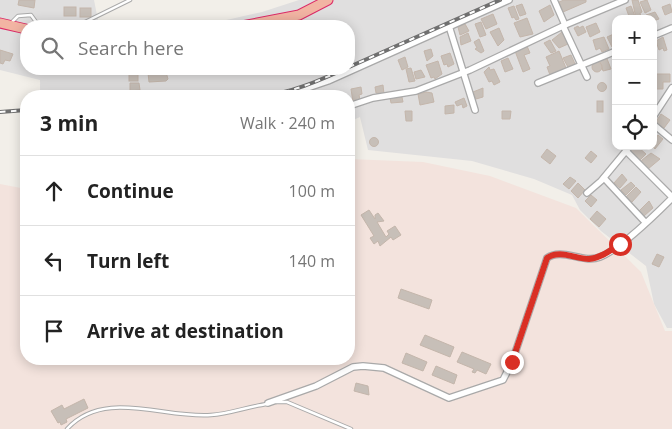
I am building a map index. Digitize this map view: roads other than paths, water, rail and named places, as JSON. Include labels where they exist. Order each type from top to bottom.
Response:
[{"type":"highway","points":[[273,20],[299,15],[328,0]]},
{"type":"highway","points":[[3,22],[20,27]]},
{"type":"street","points":[[355,70],[509,0]]},
{"type":"street","points":[[554,0],[587,77]]},
{"type":"street","points":[[355,104],[373,98],[416,92],[625,0]]},
{"type":"street","points":[[448,26],[475,110]]},
{"type":"street","points":[[657,34],[672,28]]},
{"type":"street","points":[[538,83],[612,53]]},
{"type":"street","points":[[311,90],[343,75]]},
{"type":"street","points":[[657,111],[672,88]]},
{"type":"street","points":[[657,127],[672,140]]},
{"type":"street","points":[[587,193],[604,178],[627,150]]},
{"type":"street","points":[[268,404],[316,386],[353,367],[384,368],[449,398],[503,380],[512,362],[547,258],[557,254],[588,259],[599,257],[620,244],[672,197],[629,150]]},
{"type":"street","points":[[604,178],[645,222]]},
{"type":"lane","points":[[89,20],[130,0]]},
{"type":"lane","points":[[3,22],[22,14],[31,15],[35,20]]},
{"type":"lane","points":[[67,429],[80,418],[109,408],[212,415],[287,402],[351,429]]},
{"type":"railway","points":[[355,64],[500,0]]},
{"type":"railway","points":[[290,90],[331,75]]},
{"type":"railway","points":[[0,112],[20,110]]}]
